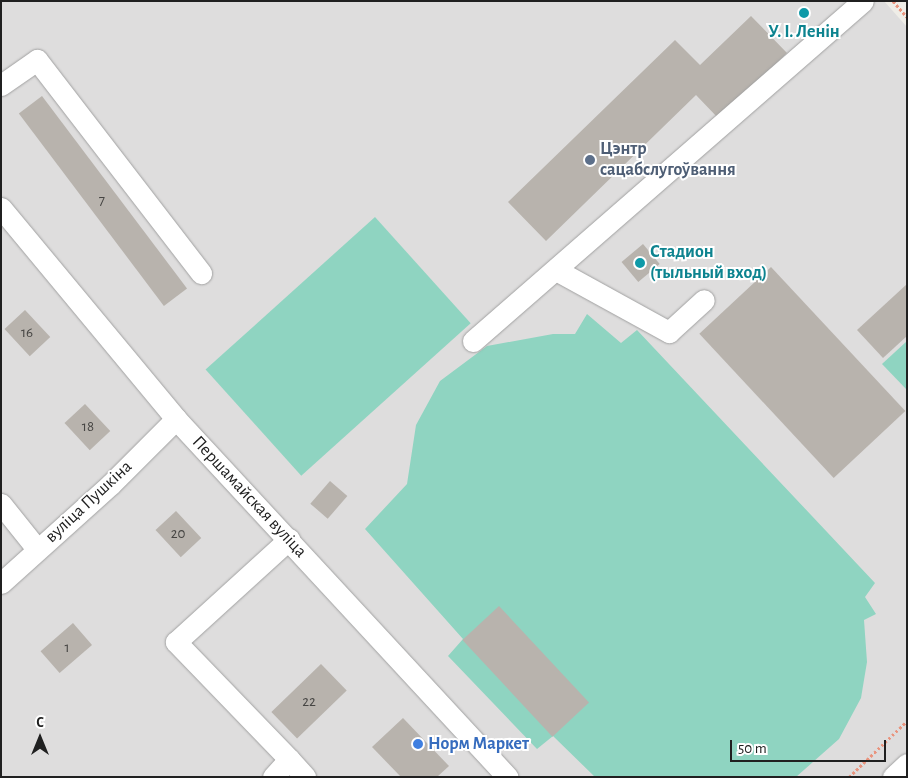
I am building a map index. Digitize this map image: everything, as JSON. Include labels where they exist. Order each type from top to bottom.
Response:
[{"type":"street","points":[[474,341],[864,1]]},
{"type":"street","points":[[1,85],[37,60],[201,273]]},
{"type":"street","name":"Першамайская вуліца","points":[[1,208],[176,419],[508,777]]},
{"type":"street","points":[[556,270],[669,332],[704,300]]},
{"type":"street","name":"вуліца Пушкіна","points":[[1,583],[111,484],[176,419]]},
{"type":"street","points":[[1,504],[37,549]]},
{"type":"street","points":[[289,539],[176,642],[305,777]]},
{"type":"street","points":[[273,777],[289,759]]},
{"type":"street","points":[[893,777],[907,764]]},
{"type":"path","points":[[893,1],[907,17]]},
{"type":"path","points":[[849,777],[907,721]]},
{"type":"shaded area","points":[[1,1],[884,1],[907,27],[907,777],[1,777]]},
{"type":"green space","points":[[375,217],[471,323],[301,476],[206,370]]},
{"type":"green space","points":[[587,314],[621,343],[637,330],[875,583],[865,597],[876,614],[864,620],[867,662],[861,698],[839,739],[796,777],[595,777],[553,736],[537,749],[448,656],[463,639],[365,529],[407,484],[416,425],[440,381],[487,346],[553,334],[575,334]]},
{"type":"green space","points":[[907,341],[907,390],[882,364]]},
{"type":"building","name":"Цэнтр сацабслугоўвання","points":[[751,16],[787,53],[719,119],[696,95],[546,241],[508,202],[675,40],[700,65]]},
{"type":"building","points":[[42,96],[187,288],[164,306],[19,113]]},
{"type":"building","name":"Стадион (тыльный вход)","points":[[643,244],[660,264],[638,282],[622,262]]},
{"type":"building","points":[[771,267],[905,411],[834,478],[699,334]]},
{"type":"building","points":[[907,284],[907,336],[883,358],[857,330]]},
{"type":"building","points":[[25,310],[50,337],[30,356],[5,329]]},
{"type":"building","points":[[85,404],[110,431],[90,450],[65,423]]},
{"type":"building","points":[[330,481],[347,496],[328,519],[310,504]]},
{"type":"building","points":[[176,511],[201,538],[181,557],[156,530]]},
{"type":"building","points":[[499,606],[589,703],[552,737],[462,640]]},
{"type":"building","points":[[73,623],[92,645],[60,673],[41,651]]},
{"type":"building","points":[[321,664],[347,691],[297,739],[271,712]]},
{"type":"building","points":[[403,718],[449,766],[437,777],[401,777],[372,747]]},
{"type":"place","name":"У. І. Ленін","points":[[804,13]]},
{"type":"place","name":"Цэнтр сацабслугоўвання","points":[[590,160]]},
{"type":"place","name":"Стадион (тыльный вход)","points":[[640,263]]},
{"type":"place","name":"Норм Маркет","points":[[418,744]]}]
